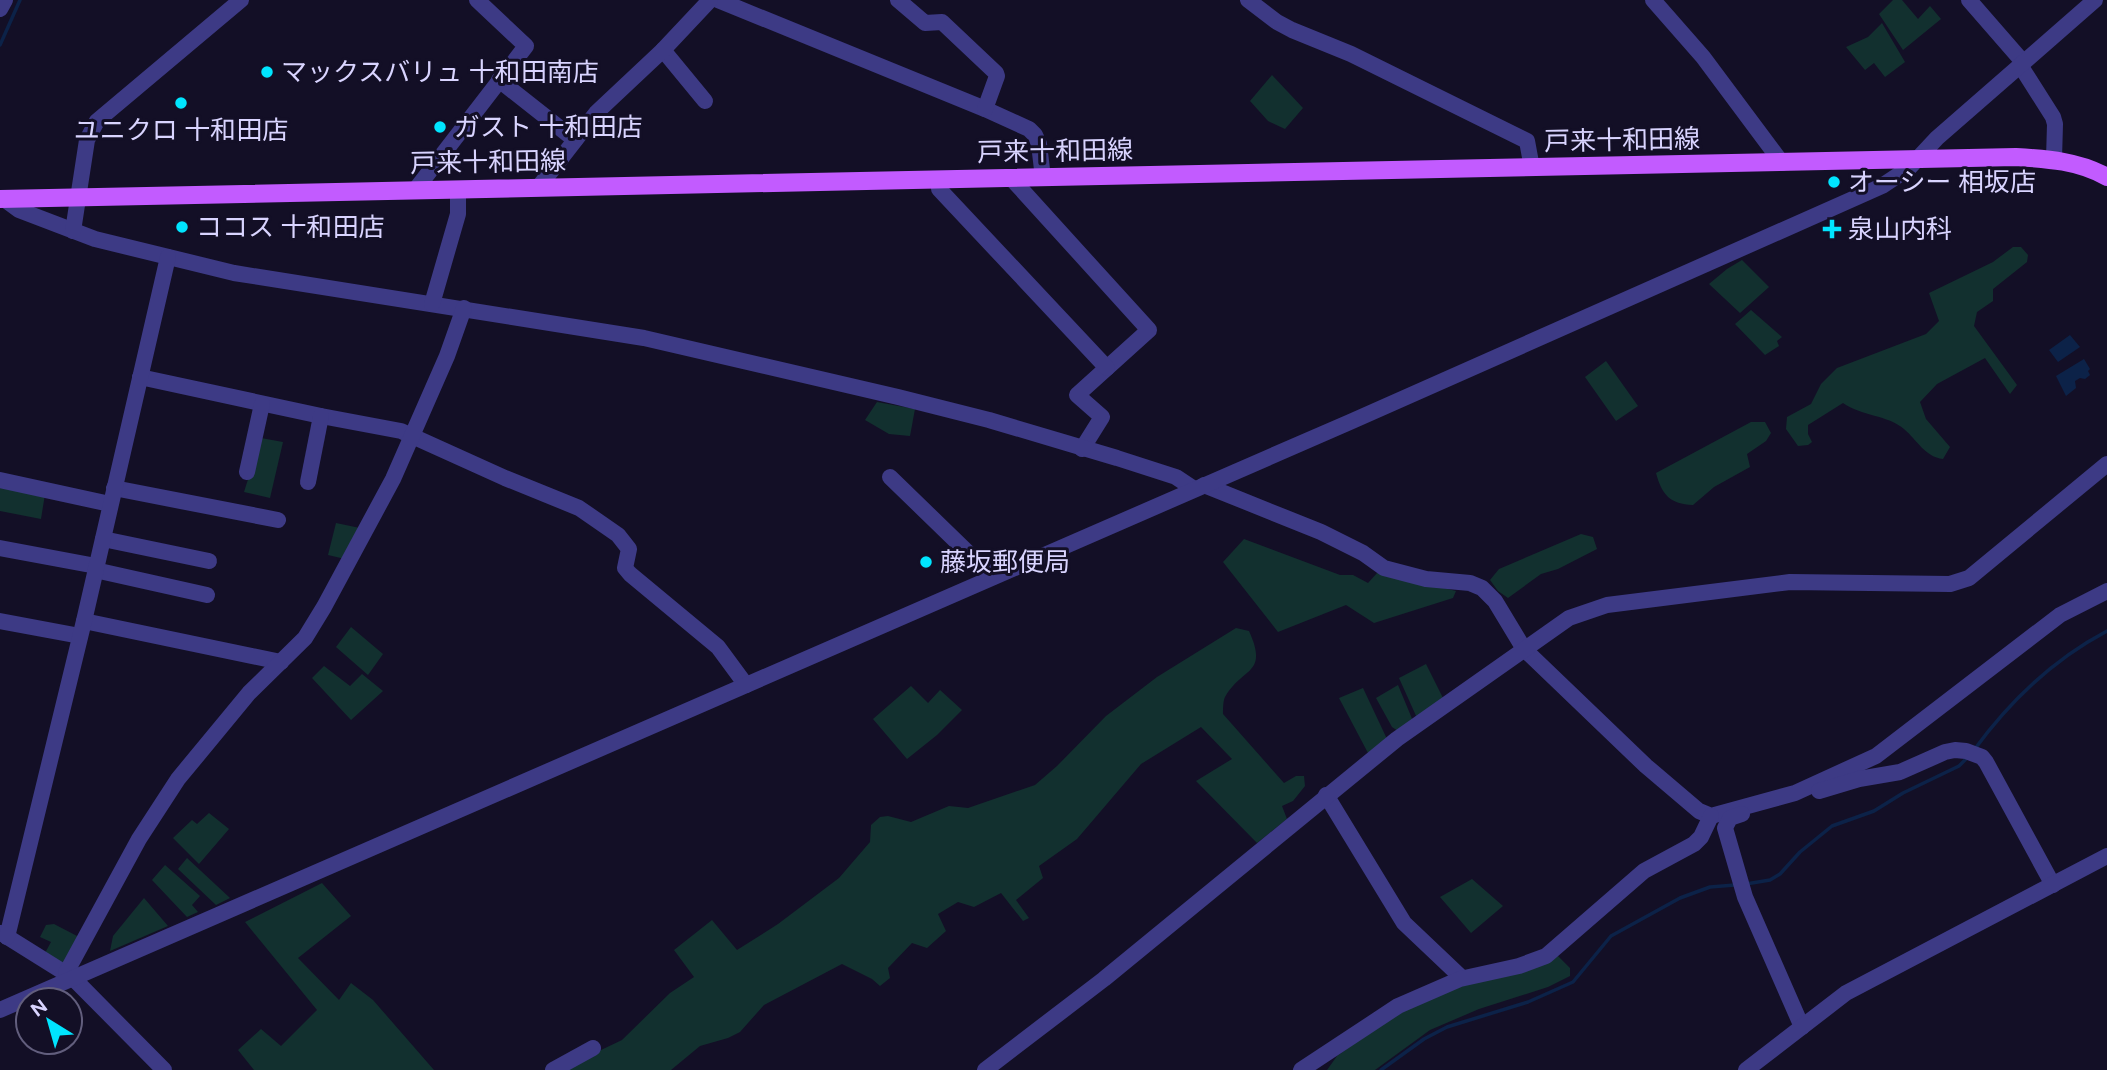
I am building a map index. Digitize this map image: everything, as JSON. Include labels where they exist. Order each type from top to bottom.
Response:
[{"type":"main road","name":"戸来十和田線","points":[[2,199],[2016,157],[2054,159],[2080,165],[2107,177]]},
{"type":"street","points":[[0,9],[5,0]]},
{"type":"street","points":[[73,231],[87,140],[97,121],[241,0]]},
{"type":"street","points":[[415,189],[526,46],[477,0]]},
{"type":"street","points":[[538,188],[597,113],[663,50],[710,0]]},
{"type":"street","points":[[718,0],[1013,121],[1035,135],[1039,144],[1043,178]]},
{"type":"street","points":[[898,0],[925,23],[942,22],[996,73],[985,109]]},
{"type":"street","points":[[1248,0],[1276,22],[1351,54],[1527,141],[1532,168]]},
{"type":"street","points":[[1653,0],[1703,57],[1782,163]]},
{"type":"street","points":[[1969,0],[2021,63],[2053,117],[2054,159]]},
{"type":"street","points":[[0,1010],[69,975],[746,685],[1882,186],[1897,178],[1920,159],[1937,138],[2095,0]]},
{"type":"street","points":[[663,50],[705,101]]},
{"type":"street","points":[[499,80],[575,140]]},
{"type":"street","points":[[1011,178],[1149,330],[1077,395],[1102,417],[1082,449]]},
{"type":"street","points":[[939,180],[939,189],[1107,368]]},
{"type":"street","points":[[432,304],[458,214],[458,190]]},
{"type":"street","points":[[2,199],[19,210],[73,231],[234,274],[644,338],[937,406],[1176,477],[1321,532],[1391,570],[1426,579],[1471,583],[1482,588],[1495,601],[1524,649],[1646,766],[1699,811],[1711,816],[1790,794],[1876,756],[2060,615],[2107,591]]},
{"type":"street","points":[[164,1070],[69,975],[4,935],[82,629],[168,257]]},
{"type":"street","points":[[69,975],[139,839],[178,779],[249,693],[305,638],[324,607],[393,479],[447,356],[464,308]]},
{"type":"street","points":[[140,377],[401,431],[579,508],[618,535],[629,549],[625,568],[630,574],[718,647],[746,685]]},
{"type":"street","points":[[247,472],[262,404]]},
{"type":"street","points":[[308,482],[321,416]]},
{"type":"street","points":[[985,1070],[1174,922],[1397,739],[1569,618],[1606,605],[1790,582],[1950,584],[1969,578],[2107,464]]},
{"type":"street","points":[[890,478],[993,577]]},
{"type":"street","points":[[0,480],[278,520]]},
{"type":"street","points":[[103,539],[209,561]]},
{"type":"street","points":[[0,548],[206,595]]},
{"type":"street","points":[[0,621],[82,629],[281,662]]},
{"type":"street","points":[[1790,794],[1799,796],[1859,779],[1900,772],[1945,752],[1970,752],[1982,757],[1995,776],[2053,885]]},
{"type":"street","points":[[1326,795],[1404,923],[1462,978]]},
{"type":"street","points":[[1755,804],[1749,810],[1730,818],[1726,824],[1741,882],[1802,1027]]},
{"type":"street","points":[[1301,1070],[1398,1006],[1462,978],[1518,966],[1546,956],[1644,872],[1694,844],[1701,837],[1711,816]]},
{"type":"street","points":[[1746,1070],[1846,993],[2107,856]]},
{"type":"street","points":[[553,1070],[593,1048]]},
{"type":"green space","points":[[1893,0],[1902,0],[1918,19],[1930,6],[1941,19],[1903,50],[1879,14]]},
{"type":"green space","points":[[1882,23],[1905,62],[1885,77],[1874,63],[1865,70],[1846,47],[1868,37]]},
{"type":"green space","points":[[1272,75],[1303,108],[1285,129],[1268,121],[1250,101]]},
{"type":"green space","points":[[2013,247],[2021,247],[2028,255],[2027,262],[1993,289],[1993,301],[1977,312],[1974,326],[2017,385],[2010,394],[1985,358],[1937,384],[1920,402],[1926,419],[1950,447],[1943,459],[1926,452],[1898,424],[1858,411],[1843,403],[1808,425],[1812,442],[1798,446],[1786,429],[1787,417],[1811,404],[1821,384],[1837,368],[1926,334],[1939,321],[1929,293],[1993,262]]},
{"type":"green space","points":[[1742,260],[1769,287],[1740,313],[1709,284]]},
{"type":"green space","points":[[1751,310],[1782,337],[1777,341],[1779,346],[1765,355],[1735,324]]},
{"type":"green space","points":[[1606,361],[1638,406],[1616,421],[1585,377]]},
{"type":"green space","points":[[877,402],[915,409],[910,436],[889,434],[865,420]]},
{"type":"green space","points":[[1751,422],[1765,422],[1771,433],[1766,441],[1747,454],[1750,467],[1714,487],[1693,505],[1678,503],[1664,493],[1656,473]]},
{"type":"green space","points":[[261,438],[283,442],[270,498],[244,492]]},
{"type":"green space","points":[[0,486],[45,494],[41,519],[0,511]]},
{"type":"green space","points":[[336,523],[360,528],[345,559],[328,555]]},
{"type":"green space","points":[[1581,534],[1593,537],[1597,549],[1558,569],[1541,574],[1508,598],[1498,591],[1490,580],[1499,569]]},
{"type":"green space","points":[[1244,539],[1340,575],[1353,575],[1368,583],[1378,572],[1456,591],[1453,598],[1374,623],[1346,605],[1278,632],[1223,562]]},
{"type":"green space","points":[[351,627],[383,654],[368,675],[336,647]]},
{"type":"green space","points":[[1236,628],[1249,631],[1254,645],[1255,663],[1225,697],[1223,714],[1284,783],[1296,776],[1304,776],[1305,786],[1293,801],[1282,806],[1287,819],[1257,843],[1196,781],[1232,759],[1201,727],[1141,764],[1077,839],[1039,866],[1043,878],[1016,900],[1029,918],[1023,921],[1001,893],[974,907],[958,902],[938,914],[946,931],[927,948],[912,943],[888,968],[890,978],[880,986],[842,964],[764,1005],[740,1032],[700,1046],[671,1070],[559,1070],[622,1040],[670,993],[694,977],[674,950],[712,920],[737,950],[778,924],[839,878],[870,842],[871,825],[880,817],[888,816],[911,822],[949,806],[968,808],[1035,785],[1106,716],[1157,677]]},
{"type":"green space","points":[[1426,664],[1444,700],[1417,718],[1399,678]]},
{"type":"green space","points":[[324,666],[350,686],[362,674],[383,691],[351,720],[312,678]]},
{"type":"green space","points":[[1398,685],[1413,721],[1398,731],[1392,727],[1376,698]]},
{"type":"green space","points":[[911,686],[928,703],[940,690],[962,710],[907,759],[873,719]]},
{"type":"green space","points":[[1363,688],[1387,739],[1368,753],[1339,698]]},
{"type":"green space","points":[[209,813],[229,829],[199,864],[173,838],[192,820],[197,824]]},
{"type":"green space","points":[[187,858],[230,898],[216,905],[178,869]]},
{"type":"green space","points":[[165,865],[200,896],[192,905],[198,912],[187,917],[152,880]]},
{"type":"green space","points":[[1472,879],[1503,906],[1471,933],[1440,897]]},
{"type":"green space","points":[[322,883],[351,916],[298,958],[339,1000],[351,983],[373,1000],[434,1070],[254,1070],[238,1050],[261,1029],[281,1046],[317,1010],[245,922]]},
{"type":"green space","points":[[144,898],[168,926],[110,951],[113,936]]},
{"type":"green space","points":[[54,924],[79,937],[65,966],[45,953],[51,942],[40,937],[46,925]]},
{"type":"green space","points":[[1558,956],[1570,968],[1570,976],[1548,987],[1479,1009],[1430,1030],[1375,1070],[1327,1070],[1337,1056],[1408,1005]]},
{"type":"water","points":[[2070,335],[2080,347],[2058,362],[2049,350]]},
{"type":"water","points":[[2084,359],[2090,369],[2090,375],[2075,381],[2076,388],[2066,396],[2056,376]]},
{"type":"waterway","points":[[0,45],[20,0]]},
{"type":"waterway","points":[[1974,750],[2002,715],[2034,683],[2069,655],[2107,631]]},
{"type":"waterway","points":[[1746,884],[1770,880],[1832,826],[1874,811],[1903,793],[1959,766],[1969,756]]},
{"type":"waterway","points":[[1381,1070],[1424,1039],[1447,1027],[1528,1002],[1573,982],[1611,936],[1680,898],[1710,887],[1735,885]]},
{"type":"place","name":"マックスバリュ 十和田南店","points":[[267,72]]},
{"type":"place","name":"ユニクロ 十和田店","points":[[181,103]]},
{"type":"place","name":"ガスト 十和田店","points":[[440,127]]},
{"type":"place","name":"オーシー 相坂店","points":[[1834,182]]},
{"type":"place","name":"ココス 十和田店","points":[[182,227]]},
{"type":"place","name":"泉山内科","points":[[1832,229]]},
{"type":"place","name":"藤坂郵便局","points":[[926,562]]}]
